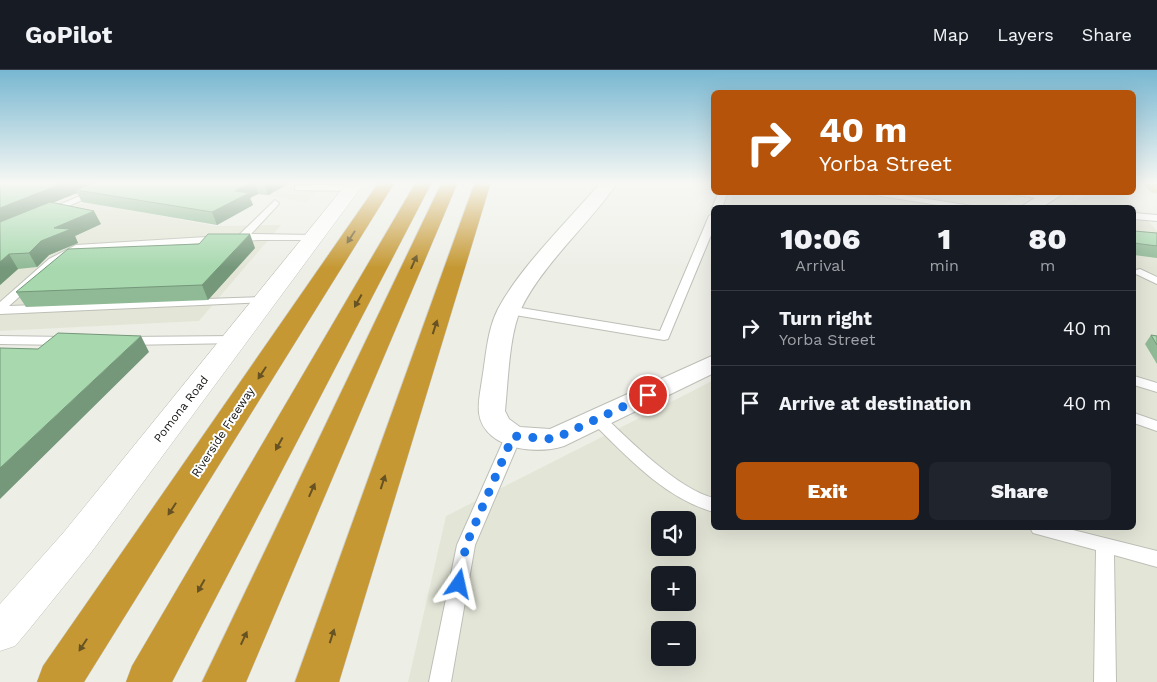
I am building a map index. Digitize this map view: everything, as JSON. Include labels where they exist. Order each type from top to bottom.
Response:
[{"type":"highway","name":"Riverside Freeway","points":[[59,682],[368,211]]},
{"type":"highway","points":[[148,682],[408,211]]},
{"type":"highway","points":[[224,682],[437,211]]},
{"type":"highway","points":[[316,682],[473,211]]},
{"type":"main road","name":"Pomona Road","points":[[0,632],[76,543],[335,211]]},
{"type":"street","points":[[586,211],[526,283],[509,310],[503,330],[491,410],[498,425],[513,436],[554,439],[711,364]]},
{"type":"lane","points":[[36,216],[49,211]]},
{"type":"lane","points":[[242,238],[268,211]]},
{"type":"lane","points":[[1136,216],[1157,218]]},
{"type":"lane","points":[[509,310],[664,336],[711,223]]},
{"type":"lane","points":[[0,309],[53,261],[80,247],[242,238],[314,238]]},
{"type":"lane","points":[[1140,272],[1157,281]]},
{"type":"lane","points":[[0,309],[265,300]]},
{"type":"lane","points":[[0,340],[83,341]]},
{"type":"lane","points":[[113,341],[235,340]]},
{"type":"lane","points":[[1136,381],[1157,388]]},
{"type":"lane","points":[[598,419],[626,447],[682,490],[711,504]]},
{"type":"lane","points":[[1136,419],[1157,426]]},
{"type":"lane","points":[[440,682],[466,545],[513,436]]},
{"type":"lane","points":[[1047,530],[1157,559]]},
{"type":"lane","points":[[1105,545],[1105,682]]},
{"type":"shaded area","points":[[64,211],[132,211],[216,226],[281,225],[199,321],[0,331],[0,237]]},
{"type":"shaded area","points":[[1136,211],[1139,211],[1157,231],[1157,682],[408,682],[446,516],[711,382],[711,530],[1136,530]]},
{"type":"building","points":[[29,211],[94,211],[54,228],[71,229],[41,241],[29,253],[9,254],[0,262],[0,222]]},
{"type":"building","points":[[1136,231],[1157,233],[1157,246],[1136,243]]},
{"type":"building","points":[[208,234],[250,234],[202,285],[16,292],[68,249],[199,244]]},
{"type":"building","points":[[58,333],[141,336],[0,468],[0,348],[38,349]]},
{"type":"building","points":[[1151,335],[1157,336],[1157,345]]},
{"type":"route","points":[[459,584],[466,545],[513,436],[532,439],[554,439],[648,395]]}]
